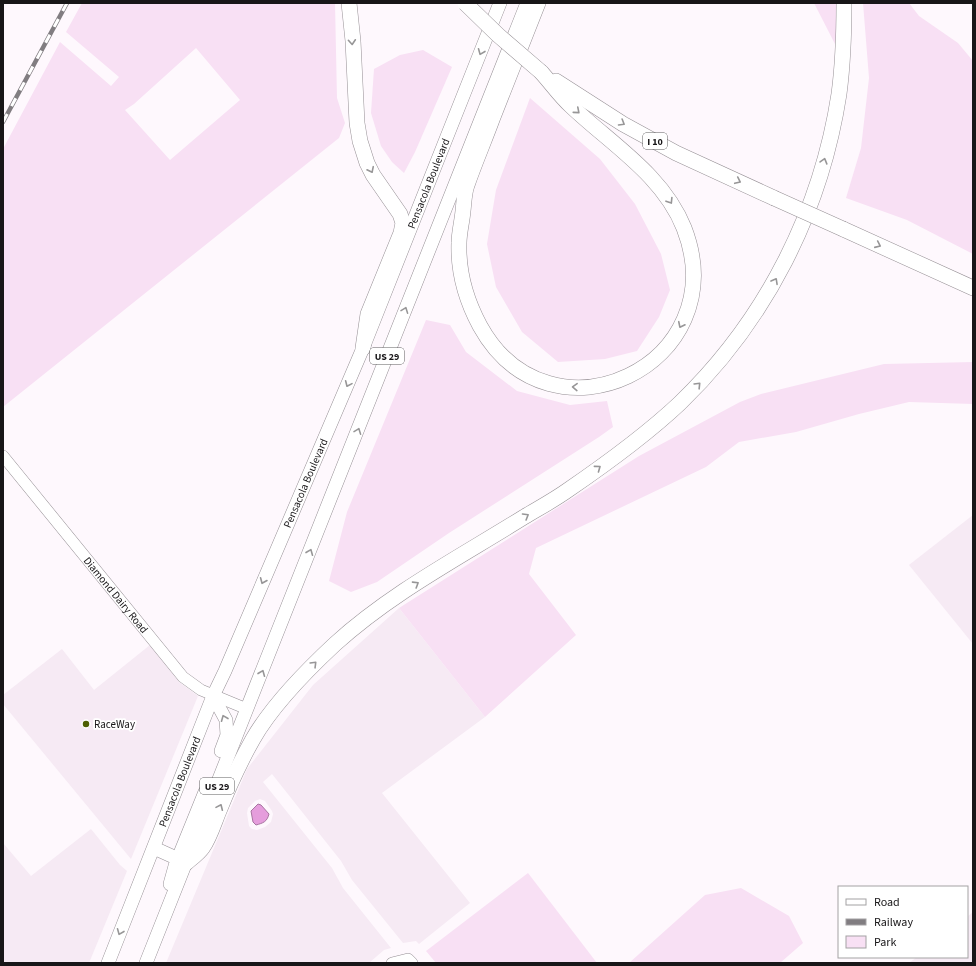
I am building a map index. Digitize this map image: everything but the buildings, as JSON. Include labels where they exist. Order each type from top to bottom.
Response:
[{"type":"highway","points":[[349,3],[356,112],[360,141],[367,163],[373,175],[400,214],[403,223],[401,233],[368,314],[363,348]]},
{"type":"highway","name":"I 10","points":[[465,3],[498,35],[541,72],[623,124],[676,153],[973,288]]},
{"type":"highway","points":[[538,3],[466,187],[459,242],[459,259],[462,279],[467,297],[478,322],[494,348],[507,361],[533,378],[549,384],[585,388],[601,386],[631,376],[647,366],[661,353],[680,327],[687,312],[693,281],[689,246],[677,213],[654,180],[570,105],[541,72]]},
{"type":"highway","points":[[182,861],[202,849],[234,776],[255,736],[276,706],[321,657],[350,632],[394,598],[567,491],[634,442],[664,417],[688,394],[706,376],[734,343],[780,272],[799,232],[817,184],[831,138],[839,92],[844,46],[844,3]]},
{"type":"main road","name":"Pensacola Boulevard","points":[[108,963],[212,696],[225,671],[363,348],[500,3]]},
{"type":"main road","name":"US 29","points":[[146,963],[182,861],[247,709],[527,3]]},
{"type":"main road","points":[[154,848],[182,861],[227,735],[226,720],[212,696]]},
{"type":"street","name":"Diamond Dairy Road","points":[[3,456],[183,677],[212,696],[247,709]]},
{"type":"street","points":[[392,963],[408,959],[412,963]]},
{"type":"shaded area","points":[[973,515],[973,644],[909,565]]},
{"type":"shaded area","points":[[399,608],[485,717],[382,793],[470,903],[419,944],[416,941],[403,943],[352,880],[341,861],[272,774],[263,782],[332,868],[343,888],[391,948],[384,950],[369,963],[166,963],[247,769],[313,685]],"holes":[[[260,799],[265,801],[273,814],[271,822],[265,827],[257,830],[252,829],[249,826],[247,813],[248,808],[255,801]]]},
{"type":"shaded area","points":[[150,645],[179,682],[198,696],[131,859],[3,704],[3,695],[62,649],[94,690]]},
{"type":"shaded area","points":[[258,804],[261,805],[269,814],[264,822],[256,825],[253,822],[251,811]]},
{"type":"shaded area","points":[[91,829],[120,865],[127,871],[89,963],[3,963],[3,843],[31,876]]},
{"type":"shaded area","points":[[973,912],[973,963],[909,963],[916,958],[968,958],[968,916]]},
{"type":"green space","points":[[82,3],[335,3],[337,98],[345,123],[339,138],[3,407],[3,149],[60,42],[111,86],[119,77],[66,32]],"holes":[[[196,48],[240,100],[170,160],[125,110],[134,104]]]},
{"type":"green space","points":[[814,3],[838,3],[838,24],[835,44]]},
{"type":"green space","points":[[863,3],[909,3],[919,16],[958,43],[973,61],[973,254],[907,220],[846,198],[861,148],[869,78]]},
{"type":"green space","points":[[423,50],[452,67],[415,152],[404,173],[392,162],[381,146],[371,113],[374,69],[400,55]]},
{"type":"green space","points":[[530,98],[600,159],[635,204],[661,254],[670,290],[659,317],[637,351],[605,359],[558,362],[522,332],[496,287],[487,244],[496,190]]},
{"type":"green space","points":[[426,320],[450,325],[466,352],[517,391],[570,405],[607,401],[613,427],[449,533],[377,582],[351,592],[329,581],[347,512]]},
{"type":"green space","points":[[973,362],[973,404],[909,402],[859,414],[796,432],[739,442],[706,467],[536,548],[529,574],[576,635],[485,717],[399,608],[639,456],[740,402],[761,394],[884,364]]},
{"type":"green space","points":[[528,873],[597,963],[436,963],[426,951]]},
{"type":"green space","points":[[741,888],[789,916],[803,943],[780,963],[629,963],[705,895]]},
{"type":"railway","points":[[3,122],[67,3]]},
{"type":"place","name":"RaceWay","points":[[86,724]]}]
